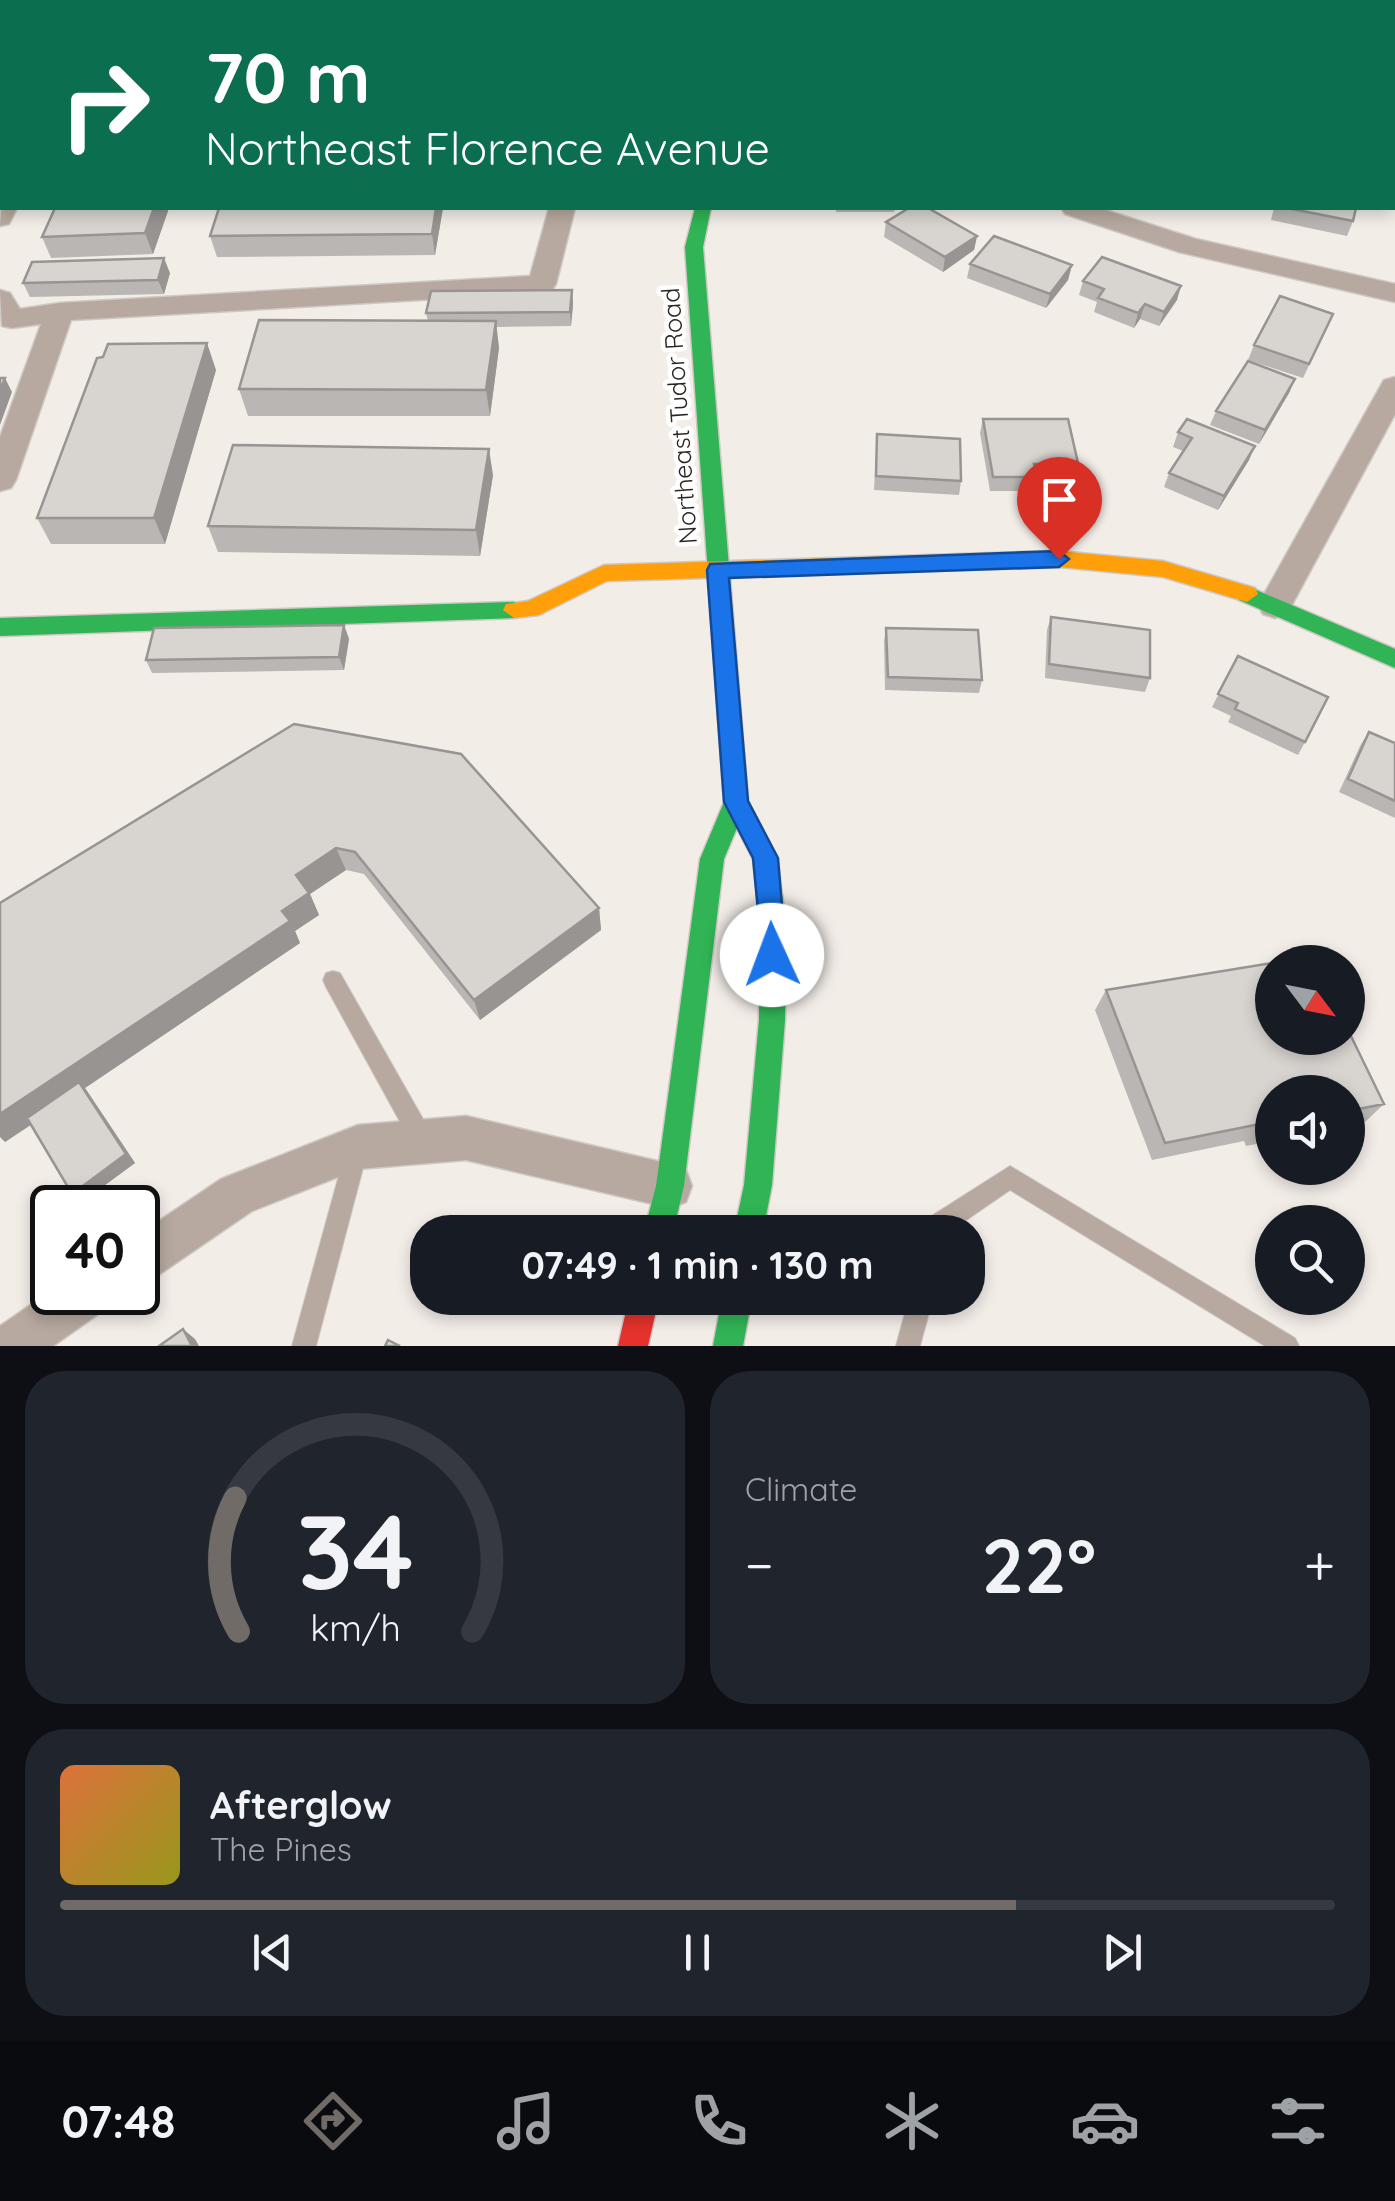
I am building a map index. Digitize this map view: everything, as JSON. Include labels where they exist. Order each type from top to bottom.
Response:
[{"type":"street","points":[[0,298],[12,319],[60,312],[542,284],[561,210]]},
{"type":"street","name":"Northeast Tudor Road","points":[[703,210],[694,247],[736,802],[765,858],[772,923],[772,1020],[752,1215]]},
{"type":"street","points":[[1080,210],[1189,246],[1395,293]]},
{"type":"street","points":[[0,480],[60,312]]},
{"type":"street","points":[[1275,605],[1395,387]]},
{"type":"street","points":[[0,627],[531,609],[604,573],[1059,559],[1130,563],[1199,579],[1275,605],[1395,659]]},
{"type":"street","name":"Northeast Tudor Road","points":[[663,1215],[712,859],[736,802]]},
{"type":"street","points":[[160,1247],[237,1195],[358,1148],[466,1138],[670,1186]]},
{"type":"street","points":[[12,1346],[58,1315]]},
{"type":"street","points":[[633,1346],[640,1315]]},
{"type":"street","points":[[728,1346],[734,1315]]},
{"type":"lane","points":[[333,980],[423,1142]]},
{"type":"lane","points":[[304,1346],[358,1148]]},
{"type":"lane","points":[[952,1215],[1010,1176],[1287,1346]]},
{"type":"lane","points":[[908,1346],[916,1315]]},
{"type":"building","points":[[54,210],[153,210],[145,233],[42,237]]},
{"type":"building","points":[[218,210],[436,210],[432,234],[210,236]]},
{"type":"building","points":[[906,210],[932,210],[977,236],[945,257],[886,222]]},
{"type":"building","points":[[1297,210],[1356,210],[1353,221]]},
{"type":"building","points":[[994,236],[1072,265],[1050,294],[970,264]]},
{"type":"building","points":[[1102,257],[1181,286],[1164,312],[1145,304],[1138,313],[1098,298],[1104,289],[1083,281]]},
{"type":"building","points":[[164,258],[158,280],[23,283],[32,262]]},
{"type":"building","points":[[572,290],[570,312],[426,313],[431,291]]},
{"type":"building","points":[[1280,296],[1333,314],[1309,364],[1254,345]]},
{"type":"building","points":[[259,320],[496,321],[486,390],[239,389]]},
{"type":"building","points":[[207,343],[154,518],[37,518],[97,358],[103,357],[108,344]]},
{"type":"building","points":[[1248,361],[1295,379],[1265,430],[1216,411]]},
{"type":"building","points":[[983,419],[1068,419],[1078,463],[1034,464],[1037,477],[993,477]]},
{"type":"building","points":[[1187,419],[1255,446],[1224,496],[1169,473],[1192,438],[1178,432]]},
{"type":"building","points":[[877,434],[960,439],[961,481],[876,476]]},
{"type":"building","points":[[233,445],[489,449],[476,530],[208,526]]},
{"type":"building","points":[[1051,617],[1150,630],[1150,678],[1049,664]]},
{"type":"building","points":[[344,625],[339,657],[146,660],[154,628]]},
{"type":"building","points":[[886,628],[978,630],[982,680],[888,677]]},
{"type":"building","points":[[1238,656],[1328,697],[1305,742],[1235,709],[1238,703],[1218,694]]},
{"type":"building","points":[[294,724],[461,754],[599,908],[474,1000],[355,852],[336,848],[296,875],[309,893],[282,911],[290,921],[0,1114],[0,903]]},
{"type":"building","points":[[1369,732],[1395,743],[1395,801],[1348,779]]},
{"type":"building","points":[[1255,966],[1255,1055],[1360,1055],[1384,1104],[1365,1108],[1365,1075],[1255,1075],[1255,1125],[1165,1143],[1106,990]]},
{"type":"building","points":[[79,1082],[126,1154],[84,1185],[67,1185],[27,1118]]},
{"type":"building","points":[[183,1329],[192,1346],[159,1346]]},
{"type":"traffic: fast","points":[[703,210],[694,247],[736,802],[765,858],[773,923],[772,1020],[752,1215]]},
{"type":"traffic: fast","points":[[1247,594],[1395,659]]},
{"type":"traffic: fast","points":[[0,627],[514,610]]},
{"type":"traffic: fast","points":[[663,1215],[712,859],[736,802]]},
{"type":"traffic: fast","points":[[728,1346],[734,1315]]},
{"type":"traffic: slow","points":[[514,610],[531,609],[604,573],[1059,559],[1163,569],[1247,594]]},
{"type":"traffic: jam","points":[[633,1346],[640,1315]]},
{"type":"route","points":[[772,955],[765,858],[736,802],[718,570],[1059,559]]}]
